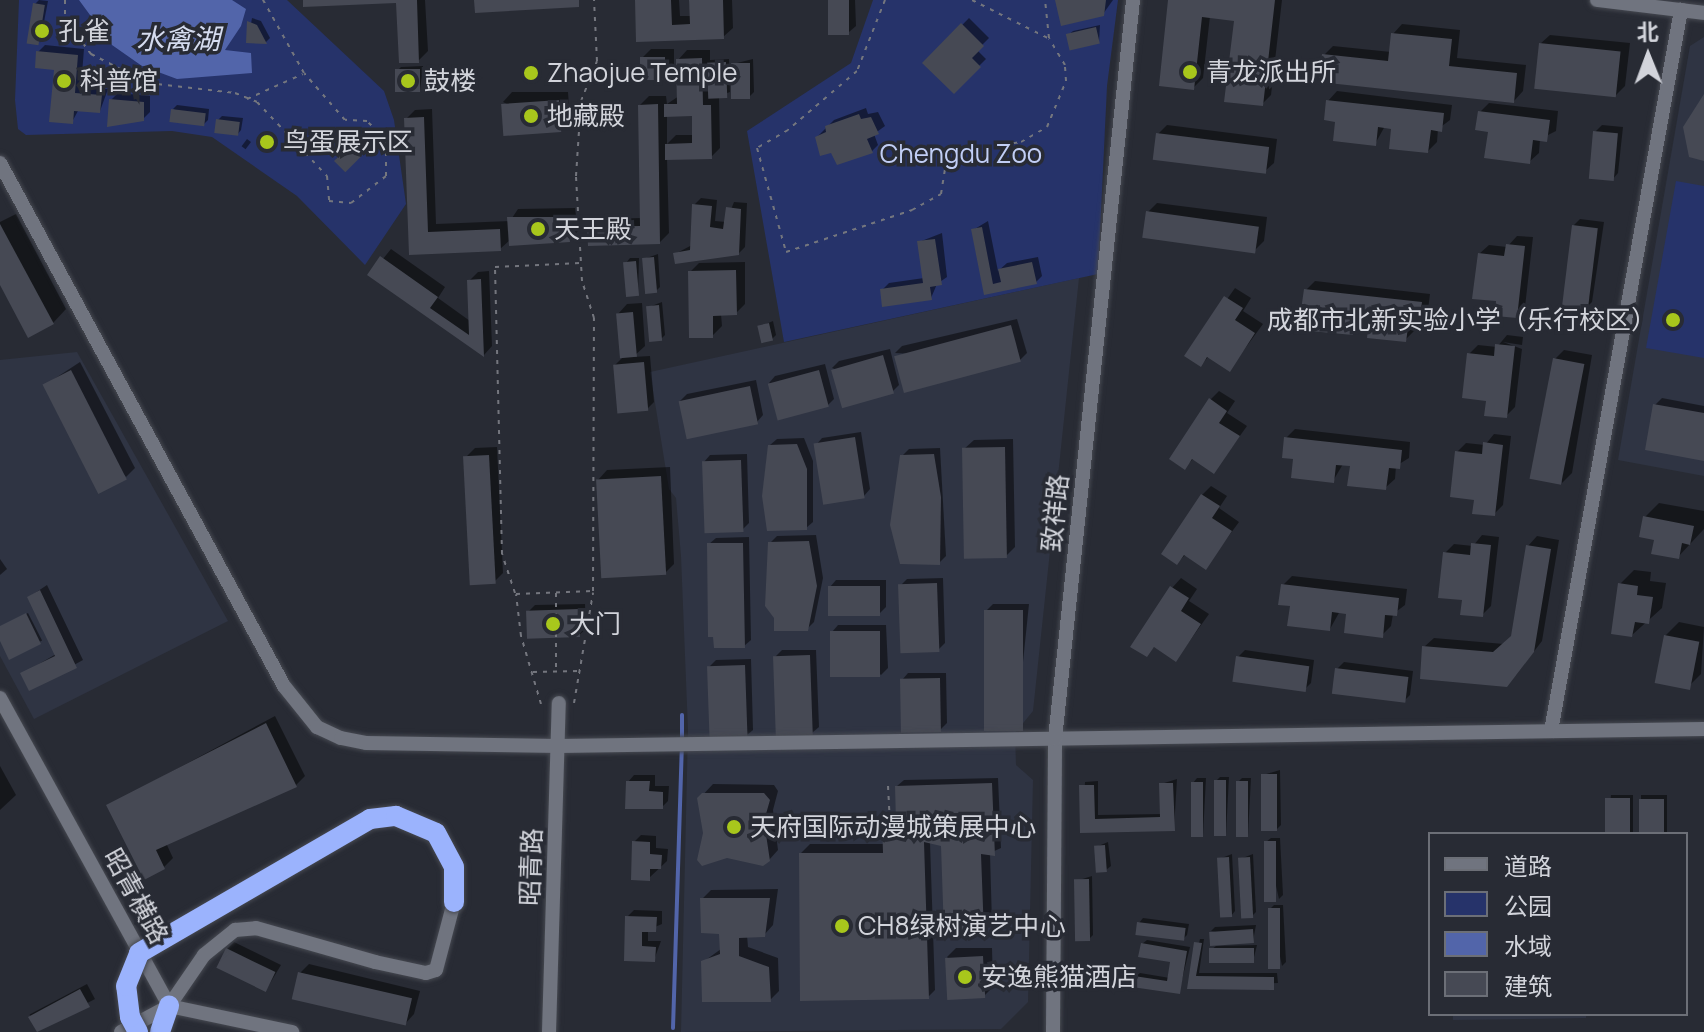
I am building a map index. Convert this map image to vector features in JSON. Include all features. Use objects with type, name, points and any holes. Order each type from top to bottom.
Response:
[{"type":"highway","points":[[138,1032],[130,1017],[126,986],[139,953],[370,819],[396,816],[436,833],[454,867],[454,902]]},
{"type":"highway","points":[[160,1032],[169,1006]]},
{"type":"street","name":"致祥路","points":[[1053,1032],[1055,739],[1133,0]]},
{"type":"street","points":[[1597,0],[1704,13]]},
{"type":"street","points":[[1551,731],[1681,10]]},
{"type":"street","points":[[0,163],[299,709],[317,727],[366,743],[559,746],[1704,729]]},
{"type":"street","name":"昭青横路","points":[[0,698],[169,1006]]},
{"type":"street","name":"昭青路","points":[[549,1032],[559,746],[566,703]]},
{"type":"street","points":[[121,1032],[169,1006],[204,955],[235,930],[256,928],[375,962],[436,970],[454,902]]},
{"type":"street","points":[[169,1006],[292,1032]]},
{"type":"path","points":[[65,0],[65,19],[91,54],[148,83],[257,102],[327,176],[329,201],[351,203],[386,176],[390,160],[386,139],[367,121],[345,120],[304,73],[263,0]]},
{"type":"path","points":[[566,703],[580,671],[593,591],[594,318],[582,263],[576,132],[581,101],[597,61],[594,0]]},
{"type":"path","points":[[885,0],[857,71],[788,130],[757,148],[786,252],[912,210],[941,194],[945,169],[964,150],[1021,142],[1047,127],[1066,81],[1065,65],[1049,38],[1045,0]]},
{"type":"path","points":[[972,0],[1049,38]]},
{"type":"path","points":[[247,99],[304,73]]},
{"type":"path","points":[[541,704],[531,673],[516,594],[502,554],[495,267],[582,263]]},
{"type":"path","points":[[556,591],[556,671]]},
{"type":"path","points":[[516,594],[593,591]]},
{"type":"path","points":[[531,673],[580,671]]},
{"type":"path","points":[[888,786],[890,822]]},
{"type":"shaded area","name":"成都市北新实验小学（乐行校区）","points":[[1704,37],[1704,476],[1618,460],[1690,46]]},
{"type":"shaded area","points":[[1079,278],[1033,711],[1015,733],[1016,765],[1033,780],[1028,1002],[1001,1029],[681,1032],[688,730],[681,556],[676,498],[669,489],[650,372]]},
{"type":"shaded area","points":[[77,352],[228,621],[34,719],[0,656],[0,360]]},
{"type":"shaded area","points":[[1453,1016],[1586,1016],[1586,1018],[1453,1020]]},
{"type":"green space","points":[[19,0],[287,0],[384,91],[394,120],[406,204],[365,265],[297,196],[212,137],[172,131],[26,135],[18,129],[15,100]]},
{"type":"green space","name":"Chengdu Zoo","points":[[873,0],[1118,0],[1107,86],[1098,274],[784,342],[747,131],[851,63]]},
{"type":"green space","points":[[1676,181],[1704,186],[1704,358],[1646,348]]},
{"type":"water","name":"水禽湖","points":[[79,0],[232,0],[246,9],[241,26],[225,50],[251,53],[252,73],[177,79],[142,66],[112,45]]},
{"type":"building","points":[[303,0],[417,0],[419,63],[399,63],[396,3],[303,7]]},
{"type":"building","points":[[474,0],[579,0],[579,7],[475,13]]},
{"type":"building","points":[[635,0],[671,0],[672,25],[690,24],[689,0],[723,0],[724,39],[636,42]]},
{"type":"building","points":[[828,0],[849,0],[849,35],[828,35]]},
{"type":"building","points":[[1055,0],[1106,0],[1104,16],[1061,26]]},
{"type":"building","points":[[1168,0],[1275,0],[1263,106],[1224,102],[1234,21],[1202,17],[1194,90],[1159,86]]},
{"type":"building","points":[[33,3],[45,5],[38,45],[27,43]]},
{"type":"building","points":[[247,21],[257,25],[267,44],[246,43]]},
{"type":"building","points":[[961,23],[984,46],[972,58],[981,67],[954,94],[922,63]]},
{"type":"building","points":[[1096,27],[1100,44],[1070,51],[1066,34]]},
{"type":"building","points":[[1391,33],[1452,39],[1449,66],[1517,73],[1514,103],[1319,82],[1322,54],[1388,61]]},
{"type":"building","points":[[1539,43],[1621,52],[1616,97],[1534,89]]},
{"type":"building","name":"科普馆","points":[[36,51],[78,55],[75,93],[102,95],[100,113],[74,111],[73,124],[49,122],[54,70],[35,68]]},
{"type":"building","points":[[640,57],[665,57],[665,80],[640,80]]},
{"type":"building","points":[[702,58],[703,105],[711,105],[712,159],[665,160],[665,144],[692,143],[692,116],[664,117],[664,104],[677,104],[676,59]]},
{"type":"building","points":[[726,62],[727,98],[708,99],[707,63]]},
{"type":"building","points":[[731,63],[750,63],[750,99],[731,99]]},
{"type":"building","name":"鼓楼","points":[[395,69],[420,69],[420,92],[395,92]]},
{"type":"building","points":[[1704,94],[1704,161],[1689,157],[1683,127]]},
{"type":"building","points":[[109,99],[144,102],[144,121],[107,127]]},
{"type":"building","name":"地藏殿","points":[[559,100],[561,132],[503,136],[501,104]]},
{"type":"building","points":[[1326,100],[1444,113],[1442,132],[1431,130],[1428,153],[1389,149],[1391,129],[1378,127],[1376,146],[1333,141],[1335,122],[1324,120]]},
{"type":"building","points":[[658,104],[660,244],[588,246],[587,227],[640,226],[638,105]]},
{"type":"building","points":[[171,109],[206,113],[204,126],[169,122]]},
{"type":"building","points":[[1478,111],[1550,120],[1547,142],[1533,140],[1530,164],[1484,158],[1488,132],[1475,130]]},
{"type":"building","points":[[859,114],[861,119],[871,117],[879,134],[867,139],[873,153],[837,165],[831,153],[820,156],[815,137],[826,132],[825,126]]},
{"type":"building","points":[[424,117],[428,232],[500,229],[501,251],[409,255],[404,118]]},
{"type":"building","points":[[216,119],[240,122],[238,136],[214,133]]},
{"type":"building","points":[[1593,131],[1618,133],[1614,181],[1589,179]]},
{"type":"building","points":[[1156,133],[1269,147],[1266,174],[1153,160]]},
{"type":"building","points":[[351,144],[362,155],[345,172],[334,161]]},
{"type":"building","points":[[692,204],[712,206],[710,227],[723,229],[726,207],[741,209],[739,255],[675,264],[673,253],[690,250]]},
{"type":"building","points":[[1146,211],[1259,227],[1255,254],[1142,238]]},
{"type":"building","name":"天王殿","points":[[507,217],[567,217],[570,242],[509,246]]},
{"type":"building","points":[[0,224],[54,324],[28,338],[0,285]]},
{"type":"building","points":[[1572,225],[1598,228],[1588,310],[1562,306]]},
{"type":"building","points":[[982,227],[993,284],[1001,282],[998,269],[1032,262],[1037,284],[984,295],[971,229]]},
{"type":"building","points":[[935,239],[942,285],[930,287],[932,300],[882,307],[880,289],[923,283],[917,241]]},
{"type":"building","points":[[1506,244],[1525,246],[1517,318],[1495,316],[1496,301],[1472,299],[1478,253],[1504,256]]},
{"type":"building","points":[[380,256],[438,297],[430,308],[469,335],[467,280],[481,279],[484,357],[367,275]]},
{"type":"building","points":[[654,257],[657,293],[645,294],[642,258]]},
{"type":"building","points":[[636,261],[639,296],[626,297],[623,262]]},
{"type":"building","points":[[736,270],[737,315],[713,316],[713,338],[689,338],[688,271]]},
{"type":"building","points":[[1304,289],[1422,302],[1420,321],[1409,320],[1406,342],[1367,338],[1369,318],[1355,317],[1353,335],[1310,331],[1313,311],[1301,310]]},
{"type":"building","points":[[1224,296],[1243,308],[1235,320],[1255,333],[1230,372],[1207,357],[1201,367],[1184,356]]},
{"type":"building","points":[[659,305],[662,341],[649,342],[646,306]]},
{"type":"building","points":[[633,312],[637,357],[620,358],[616,313]]},
{"type":"building","points":[[769,323],[773,341],[761,343],[757,326]]},
{"type":"building","points":[[1011,325],[1021,362],[904,393],[894,356]]},
{"type":"building","points":[[1495,344],[1515,346],[1507,418],[1484,416],[1486,401],[1462,398],[1467,353],[1494,356]]},
{"type":"building","points":[[883,355],[894,393],[842,408],[831,370]]},
{"type":"building","points":[[1553,358],[1584,364],[1561,485],[1530,479]]},
{"type":"building","points":[[644,362],[648,411],[617,414],[613,365]]},
{"type":"building","points":[[71,370],[127,480],[98,494],[42,385]]},
{"type":"building","points":[[819,370],[829,407],[778,420],[768,384]]},
{"type":"building","points":[[750,386],[758,424],[687,439],[679,401]]},
{"type":"building","points":[[1209,398],[1227,411],[1219,423],[1240,436],[1214,474],[1192,459],[1185,470],[1169,459]]},
{"type":"building","points":[[1653,404],[1704,413],[1704,461],[1645,450]]},
{"type":"building","points":[[855,437],[865,498],[823,505],[814,444]]},
{"type":"building","points":[[1284,437],[1402,450],[1400,469],[1389,468],[1386,490],[1347,486],[1350,466],[1336,465],[1334,483],[1291,478],[1293,459],[1282,458]]},
{"type":"building","points":[[1483,442],[1503,445],[1495,516],[1472,514],[1474,500],[1450,497],[1455,451],[1482,454]]},
{"type":"building","points":[[797,444],[807,469],[807,530],[767,531],[762,496],[768,445]]},
{"type":"building","points":[[1005,447],[1007,558],[964,559],[962,448]]},
{"type":"building","points":[[934,454],[941,497],[940,565],[900,564],[890,525],[900,455]]},
{"type":"building","points":[[489,455],[496,584],[470,585],[463,456]]},
{"type":"building","points":[[741,460],[744,532],[705,533],[702,461]]},
{"type":"building","points":[[661,476],[666,575],[601,578],[596,479]]},
{"type":"building","points":[[1201,494],[1220,506],[1212,518],[1232,531],[1206,570],[1184,555],[1177,565],[1161,554]]},
{"type":"building","points":[[1643,516],[1694,526],[1690,545],[1682,543],[1679,559],[1651,554],[1654,540],[1639,537]]},
{"type":"building","points":[[809,541],[817,586],[808,631],[774,631],[774,618],[765,606],[768,542]]},
{"type":"building","points":[[707,543],[743,543],[745,648],[714,648],[713,637],[708,637]]},
{"type":"building","points":[[1471,543],[1491,545],[1483,617],[1460,615],[1462,600],[1438,598],[1443,552],[1470,555]]},
{"type":"building","points":[[1526,545],[1551,549],[1534,652],[1507,687],[1420,679],[1422,646],[1493,652],[1511,636]]},
{"type":"building","points":[[937,583],[939,652],[900,653],[898,584]]},
{"type":"building","points":[[1618,583],[1638,586],[1637,595],[1653,597],[1649,624],[1635,622],[1632,637],[1611,634]]},
{"type":"building","points":[[1281,584],[1399,598],[1397,616],[1385,615],[1383,638],[1344,633],[1346,614],[1332,612],[1330,631],[1287,626],[1290,606],[1278,605]]},
{"type":"building","points":[[828,586],[880,586],[880,616],[828,616]]},
{"type":"building","points":[[1170,586],[1189,598],[1181,611],[1201,624],[1176,662],[1154,647],[1147,657],[1130,647]]},
{"type":"building","points":[[40,590],[77,668],[29,691],[20,673],[55,656],[27,597]]},
{"type":"building","name":"大门","points":[[579,609],[580,637],[527,639],[526,611]]},
{"type":"building","points":[[984,610],[1023,610],[1023,731],[984,731]]},
{"type":"building","points":[[26,613],[41,644],[9,660],[0,641],[0,626]]},
{"type":"building","points":[[830,631],[880,631],[880,677],[830,677]]},
{"type":"building","points":[[1664,635],[1699,642],[1690,690],[1655,683]]},
{"type":"building","points":[[810,655],[813,735],[776,736],[773,656]]},
{"type":"building","points":[[1236,656],[1309,666],[1306,692],[1232,682]]},
{"type":"building","points":[[745,665],[748,738],[710,739],[707,666]]},
{"type":"building","points":[[1335,668],[1408,677],[1405,703],[1332,694]]},
{"type":"building","points":[[940,678],[941,732],[901,733],[900,679]]},
{"type":"building","points":[[266,723],[297,787],[156,850],[165,869],[144,880],[106,805]]},
{"type":"building","points":[[1261,774],[1277,774],[1277,831],[1261,831]]},
{"type":"building","points":[[1214,780],[1226,780],[1226,836],[1214,836]]},
{"type":"building","points":[[626,781],[650,781],[649,791],[663,792],[663,809],[625,809]]},
{"type":"building","points":[[1236,781],[1248,781],[1248,837],[1236,837]]},
{"type":"building","points":[[1191,782],[1203,782],[1203,837],[1191,837]]},
{"type":"building","points":[[992,783],[995,856],[981,854],[984,934],[944,934],[941,846],[924,842],[929,999],[800,1001],[799,853],[883,853],[882,822],[896,822],[895,786]]},
{"type":"building","points":[[1159,783],[1173,783],[1175,831],[1080,833],[1079,785],[1094,785],[1095,819],[1160,817]]},
{"type":"building","name":"天府国际动漫城策展中心","points":[[702,793],[764,793],[770,800],[764,821],[770,861],[763,866],[727,858],[702,866],[697,860],[703,833],[697,798]]},
{"type":"building","points":[[1605,798],[1630,798],[1630,832],[1605,832]]},
{"type":"building","points":[[1639,799],[1664,799],[1664,832],[1639,832]]},
{"type":"building","points":[[632,841],[650,842],[650,854],[662,855],[661,869],[650,869],[650,881],[631,880]]},
{"type":"building","points":[[1264,841],[1276,841],[1276,902],[1264,902]]},
{"type":"building","points":[[1105,845],[1107,872],[1096,873],[1094,846]]},
{"type":"building","points":[[1229,857],[1232,917],[1220,918],[1217,858]]},
{"type":"building","points":[[1250,857],[1253,918],[1241,919],[1238,858]]},
{"type":"building","points":[[1074,879],[1089,879],[1090,941],[1075,941]]},
{"type":"building","points":[[700,898],[770,898],[765,937],[739,938],[739,956],[769,967],[771,1002],[702,1002],[701,961],[720,954],[719,934],[701,933]]},
{"type":"building","points":[[1268,908],[1280,908],[1280,969],[1268,969]]},
{"type":"building","points":[[625,916],[657,917],[656,932],[642,932],[642,946],[656,947],[655,962],[624,961]]},
{"type":"building","points":[[1137,922],[1186,928],[1184,941],[1135,935]]},
{"type":"building","points":[[1253,929],[1254,943],[1210,946],[1209,932]]},
{"type":"building","points":[[1194,942],[1202,943],[1196,976],[1274,977],[1274,990],[1187,989]]},
{"type":"building","points":[[1141,943],[1187,951],[1180,994],[1132,987],[1134,976],[1167,981],[1170,962],[1138,957]]},
{"type":"building","points":[[226,948],[275,972],[266,992],[216,968]]},
{"type":"building","points":[[1209,948],[1254,948],[1254,963],[1209,963]]},
{"type":"building","name":"安逸熊猫酒店","points":[[983,956],[985,998],[947,1000],[945,958]]},
{"type":"building","points":[[298,972],[412,998],[406,1026],[292,999]]},
{"type":"building","points":[[80,989],[90,1007],[37,1032],[28,1017]]},
{"type":"waterway","points":[[682,715],[682,740]]},
{"type":"waterway","points":[[673,1028],[682,749]]},
{"type":"place","name":"孔雀","points":[[42,31]]},
{"type":"place","name":"青龙派出所","points":[[1190,72]]},
{"type":"place","name":"Zhaojue Temple","points":[[531,73]]},
{"type":"place","name":"科普馆","points":[[64,81]]},
{"type":"place","name":"鼓楼","points":[[408,81]]},
{"type":"place","name":"地藏殿","points":[[531,116]]},
{"type":"place","name":"鸟蛋展示区","points":[[267,142]]},
{"type":"place","name":"天王殿","points":[[538,229]]},
{"type":"place","name":"成都市北新实验小学（乐行校区）","points":[[1673,320]]},
{"type":"place","name":"大门","points":[[553,624]]},
{"type":"place","name":"天府国际动漫城策展中心","points":[[734,827]]},
{"type":"place","name":"CH8绿树演艺中心","points":[[842,926]]},
{"type":"place","name":"安逸熊猫酒店","points":[[965,977]]}]
